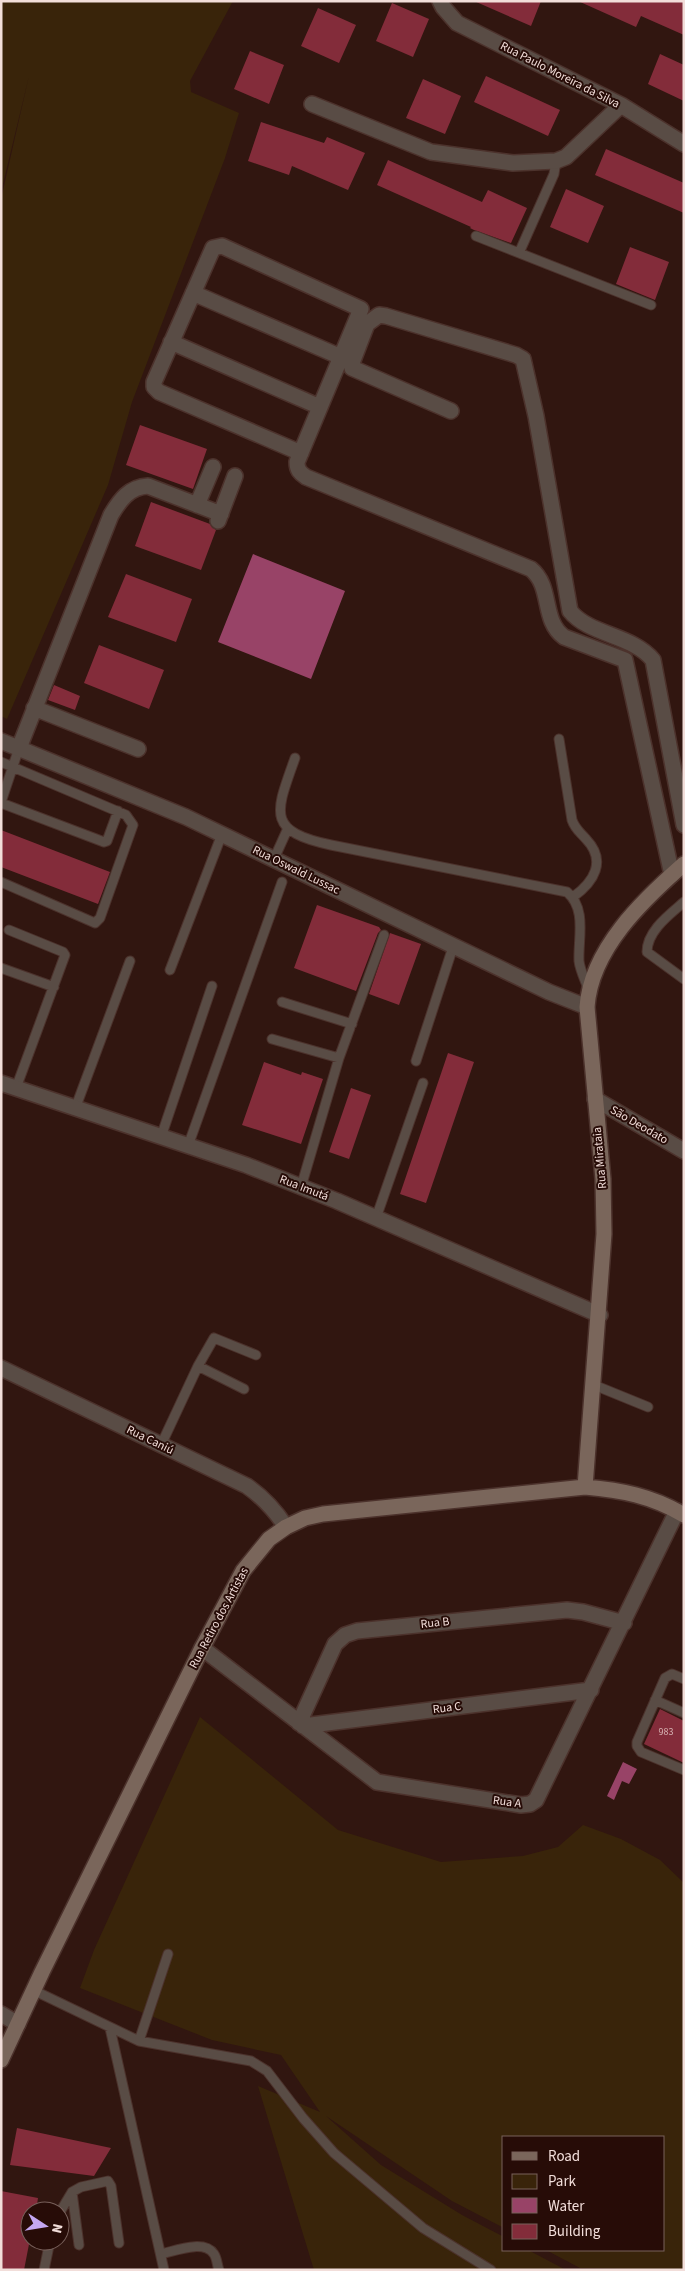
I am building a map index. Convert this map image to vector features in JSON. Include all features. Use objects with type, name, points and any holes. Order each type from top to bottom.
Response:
[{"type":"street","name":"Rua Paulo Moreira da Silva","points":[[440,1],[457,23],[621,105],[684,144]]},
{"type":"street","points":[[312,104],[431,152],[513,163],[556,161],[566,157],[621,105]]},
{"type":"street","points":[[301,453],[156,390],[154,382],[213,248],[222,246],[360,307],[301,453],[297,468],[306,477],[531,569],[541,581],[550,621],[556,631],[564,637],[625,660],[672,874]]},
{"type":"street","points":[[193,293],[341,357]]},
{"type":"street","points":[[451,411],[352,368],[352,363],[367,324],[379,315],[386,316],[516,356],[523,360],[536,416],[570,611],[579,620],[643,650],[653,660],[684,825]]},
{"type":"street","points":[[171,342],[320,407]]},
{"type":"street","points":[[197,505],[213,467]]},
{"type":"street","points":[[19,748],[110,516],[121,499],[138,486],[148,486],[197,505],[219,518],[235,476]]},
{"type":"street","points":[[34,708],[138,749]]},
{"type":"street","name":"Rua Oswald Lussac","points":[[1,741],[222,834],[549,992],[587,1006]]},
{"type":"street","name":"Rua Mirataia","points":[[585,1487],[600,1315],[604,1234],[603,1179],[587,1006],[588,988],[600,962],[619,932],[672,874],[684,864]]},
{"type":"street","name":"Rua Imutá","points":[[1,1083],[246,1165],[376,1218],[600,1315]]},
{"type":"street","name":"São Deodato","points":[[595,1099],[684,1151]]},
{"type":"street","name":"Rua Caniú","points":[[1,1368],[247,1486],[263,1497],[286,1527]]},
{"type":"street","name":"Rua Retiro dos Artistas","points":[[1,2060],[202,1648],[243,1571],[269,1539],[286,1527],[305,1518],[323,1514],[585,1487],[616,1489],[639,1495],[681,1513]]},
{"type":"street","name":"Rua A","points":[[202,1648],[377,1782],[521,1805],[530,1804],[536,1800],[624,1622],[681,1513]]},
{"type":"street","name":"Rua B","points":[[301,1725],[335,1644],[345,1635],[357,1630],[567,1610],[624,1622]]},
{"type":"street","name":"Rua C","points":[[301,1725],[591,1690]]},
{"type":"street","points":[[1,2014],[18,2024]]},
{"type":"lane","points":[[519,253],[554,174],[556,161]]},
{"type":"lane","points":[[476,236],[651,305]]},
{"type":"lane","points":[[559,739],[572,820],[575,827],[596,852],[597,865],[594,875],[585,888],[573,898]]},
{"type":"lane","points":[[19,748],[1,802],[104,842],[106,842],[118,811]]},
{"type":"lane","points":[[295,758],[280,801],[279,815],[288,828],[299,836],[312,841],[561,890],[573,898],[581,925],[579,962],[588,988]]},
{"type":"lane","points":[[39,778],[48,760]]},
{"type":"lane","points":[[1,762],[118,811],[131,819],[133,825],[98,922],[92,923],[1,882]]},
{"type":"lane","points":[[274,859],[288,828]]},
{"type":"lane","points":[[170,970],[222,834]]},
{"type":"lane","points":[[188,1146],[282,882]]},
{"type":"lane","points":[[684,902],[659,925],[647,945],[647,952],[684,979]]},
{"type":"lane","points":[[9,930],[63,952],[65,955],[16,1088]]},
{"type":"lane","points":[[301,1187],[339,1058],[384,936]]},
{"type":"lane","points":[[416,1061],[454,947]]},
{"type":"lane","points":[[75,1109],[130,961]]},
{"type":"lane","points":[[1,968],[54,987]]},
{"type":"lane","points":[[160,1137],[212,986]]},
{"type":"lane","points":[[282,1002],[352,1024]]},
{"type":"lane","points":[[272,1039],[339,1058]]},
{"type":"lane","points":[[376,1218],[423,1083]]},
{"type":"lane","points":[[161,1445],[198,1366],[214,1338],[256,1355]]},
{"type":"lane","points":[[198,1366],[244,1389]]},
{"type":"lane","points":[[594,1385],[648,1407]]},
{"type":"lane","points":[[684,1679],[672,1674],[665,1678],[637,1742],[641,1752],[684,1770]]},
{"type":"lane","points":[[656,1700],[684,1713]]},
{"type":"lane","points":[[139,2041],[168,1954]]},
{"type":"lane","points":[[34,1990],[139,2041],[251,2061],[267,2071],[303,2118],[334,2153],[423,2228],[492,2270]]},
{"type":"lane","points":[[110,2028],[164,2270]]},
{"type":"lane","points":[[67,2201],[72,2192],[81,2187],[108,2181],[111,2186],[119,2244]]},
{"type":"lane","points":[[72,2192],[79,2246]]},
{"type":"lane","points":[[161,2254],[196,2247],[207,2248],[215,2254],[219,2270]]},
{"type":"lane","points":[[44,2270],[48,2251]]},
{"type":"green space","points":[[1,1],[233,1],[190,81],[191,92],[239,113],[225,158],[132,402],[108,485],[7,719],[1,716],[1,199],[29,76],[1,192]]},
{"type":"green space","points":[[200,1717],[338,1830],[441,1862],[523,1856],[558,1847],[583,1825],[621,1839],[660,1860],[684,1883],[684,2270],[580,2268],[548,2251],[665,2251],[665,2136],[502,2136],[502,2227],[452,2201],[326,2116],[381,2165],[462,2215],[502,2236],[502,2251],[530,2251],[566,2270],[314,2270],[258,2086],[320,2112],[281,2055],[212,2040],[80,1988],[94,1950]]},
{"type":"water","points":[[253,554],[345,591],[311,679],[218,642]]},
{"type":"water","points":[[623,1762],[637,1769],[629,1784],[622,1781],[614,1800],[607,1796]]},
{"type":"building","points":[[474,1],[541,1],[531,26]]},
{"type":"building","points":[[578,1],[684,1],[684,35],[641,16],[636,27]]},
{"type":"building","points":[[392,3],[429,19],[413,57],[376,41]]},
{"type":"building","points":[[318,8],[356,25],[339,63],[301,46]]},
{"type":"building","points":[[250,51],[284,65],[269,104],[234,89]]},
{"type":"building","points":[[660,54],[684,65],[684,101],[648,84]]},
{"type":"building","points":[[486,76],[560,110],[548,136],[474,102]]},
{"type":"building","points":[[423,79],[461,96],[445,134],[406,118]]},
{"type":"building","points":[[261,122],[324,143],[327,137],[365,153],[348,190],[292,166],[289,175],[248,161]]},
{"type":"building","points":[[606,149],[684,183],[684,213],[595,175]]},
{"type":"building","points":[[388,160],[482,202],[488,190],[527,208],[511,243],[474,230],[377,185]]},
{"type":"building","points":[[566,189],[604,206],[588,243],[550,227]]},
{"type":"building","points":[[630,247],[669,262],[655,300],[616,284]]},
{"type":"building","points":[[140,425],[207,449],[193,489],[126,465]]},
{"type":"building","points":[[151,502],[210,524],[216,530],[201,570],[135,546]]},
{"type":"building","points":[[126,574],[192,599],[176,642],[108,617]]},
{"type":"building","points":[[99,645],[164,670],[149,709],[84,683]]},
{"type":"building","points":[[54,685],[80,696],[75,710],[48,700]]},
{"type":"building","points":[[1,830],[110,872],[98,904],[1,867]]},
{"type":"building","points":[[317,905],[379,927],[381,930],[378,933],[356,991],[294,968]]},
{"type":"building","points":[[390,933],[421,944],[399,1005],[369,994]]},
{"type":"building","points":[[448,1053],[474,1062],[426,1203],[400,1194]]},
{"type":"building","points":[[264,1062],[301,1075],[302,1072],[323,1079],[301,1144],[242,1125]]},
{"type":"building","points":[[351,1088],[371,1095],[349,1159],[329,1152]]},
{"type":"building","points":[[660,1709],[684,1721],[684,1763],[644,1744]]},
{"type":"building","points":[[17,2128],[111,2148],[94,2176],[10,2165]]},
{"type":"building","points":[[1,2191],[38,2198],[38,2201],[20,2201],[20,2251],[28,2251],[24,2270],[1,2270]]}]
